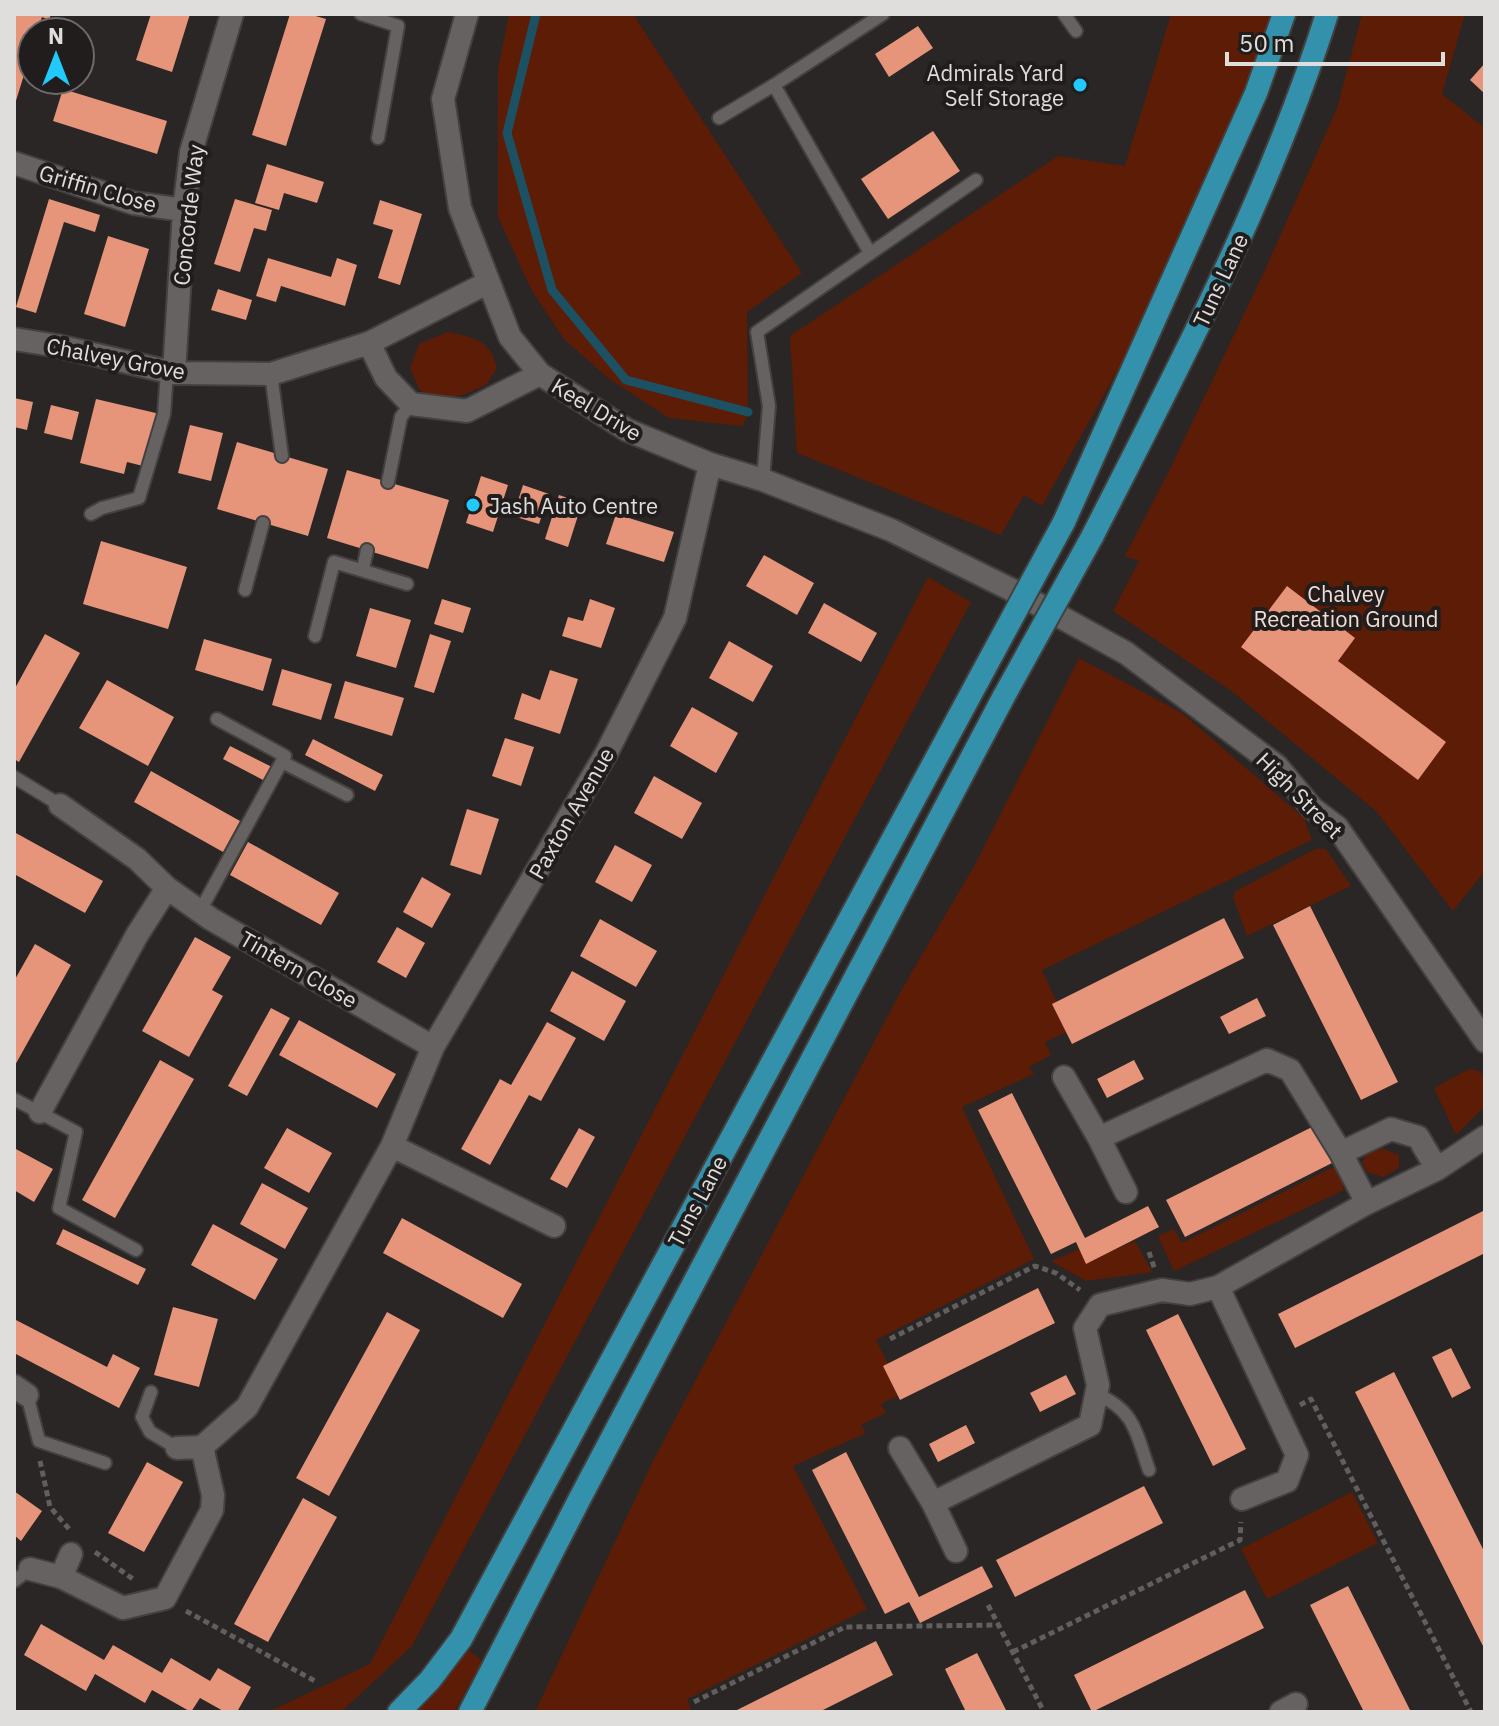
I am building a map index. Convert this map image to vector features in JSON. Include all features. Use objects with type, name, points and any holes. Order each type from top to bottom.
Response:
[{"type":"main road","name":"Tuns Lane","points":[[399,1712],[430,1680],[461,1639],[1064,522],[1256,93],[1284,14]]},
{"type":"main road","name":"Tuns Lane","points":[[470,1712],[1004,696],[1092,537],[1224,278],[1310,70],[1327,14]]},
{"type":"street","name":"Concorde Way","points":[[171,373],[191,152],[232,14]]},
{"type":"street","name":"Keel Drive","points":[[467,14],[443,99],[460,208],[510,337],[540,374],[627,430],[891,530],[1010,589]]},
{"type":"street","name":"Griffin Close","points":[[14,163],[133,203],[184,210]]},
{"type":"street","name":"Chalvey Grove","points":[[14,339],[58,346],[171,373],[271,374],[369,343],[487,283]]},
{"type":"street","points":[[369,343],[386,378],[411,404],[467,411],[540,374]]},
{"type":"street","name":"Paxton Avenue","points":[[202,1447],[247,1407],[392,1146],[433,1047],[607,752],[675,618],[710,464]]},
{"type":"street","name":"High Street","points":[[1010,589],[1126,653],[1277,766],[1312,808],[1337,827],[1485,1041]]},
{"type":"street","name":"Tintern Close","points":[[60,805],[137,859],[167,888],[200,911],[433,1047]]},
{"type":"street","points":[[40,1112],[137,935],[167,888]]},
{"type":"street","points":[[1099,1138],[1267,1060],[1290,1070],[1341,1153],[1367,1203]]},
{"type":"street","points":[[1064,1077],[1126,1192]]},
{"type":"street","points":[[1341,1153],[1391,1129],[1418,1137],[1437,1169]]},
{"type":"street","points":[[933,1503],[1090,1425],[1098,1385],[1085,1328],[1100,1305],[1162,1290],[1190,1294],[1218,1287],[1367,1203],[1437,1169],[1485,1137]]},
{"type":"street","points":[[392,1146],[554,1226]]},
{"type":"street","points":[[1218,1287],[1297,1455],[1287,1481],[1242,1499]]},
{"type":"street","points":[[22,1575],[61,1577],[123,1608],[165,1598],[212,1510],[213,1495],[202,1447],[177,1448]]},
{"type":"street","points":[[900,1448],[933,1503],[956,1551]]},
{"type":"street","points":[[61,1577],[71,1554]]},
{"type":"lane","points":[[361,14],[398,26],[378,138]]},
{"type":"lane","points":[[719,118],[883,14]]},
{"type":"lane","points":[[1064,14],[1076,31]]},
{"type":"lane","points":[[774,85],[870,253]]},
{"type":"lane","points":[[763,480],[769,406],[757,332],[976,180]]},
{"type":"lane","points":[[91,514],[139,498],[164,414],[171,373]]},
{"type":"lane","points":[[271,374],[282,456]]},
{"type":"lane","points":[[388,482],[401,417],[411,404]]},
{"type":"lane","points":[[245,590],[263,523]]},
{"type":"lane","points":[[363,569],[367,550]]},
{"type":"lane","points":[[315,636],[334,562],[407,584]]},
{"type":"lane","points":[[200,911],[285,756],[217,719]]},
{"type":"lane","points":[[282,762],[347,795]]},
{"type":"lane","points":[[14,777],[60,805]]},
{"type":"lane","points":[[14,1099],[76,1132],[59,1208],[136,1250]]},
{"type":"lane","points":[[21,1391],[39,1441],[105,1463]]},
{"type":"lane","points":[[151,1392],[142,1417],[150,1432],[177,1448]]},
{"type":"lane","points":[[1096,1394],[1116,1402],[1127,1414],[1149,1470]]},
{"type":"path","points":[[890,1339],[1035,1266],[1056,1273],[1100,1305]]},
{"type":"path","points":[[1279,1415],[1311,1399],[1471,1712]]},
{"type":"path","points":[[1013,1652],[1240,1540],[1242,1499]]},
{"type":"path","points":[[988,1605],[1044,1712]]},
{"type":"path","points":[[694,1702],[845,1627],[999,1625]]},
{"type":"green space","points":[[509,14],[633,14],[802,273],[747,312],[748,415],[742,426],[669,418],[608,378],[564,339],[532,291],[498,217],[498,70]]},
{"type":"green space","points":[[1171,14],[1275,14],[1250,87],[1134,341],[1042,506],[1024,495],[1001,535],[797,453],[790,336],[1058,156],[1125,166]]},
{"type":"green space","name":"Chalvey Recreation Ground","points":[[1362,14],[1465,14],[1442,94],[1485,128],[1485,871],[1453,911],[1376,811],[1230,690],[1113,611],[1139,561],[1125,556],[1264,272],[1337,108]]},
{"type":"green space","points":[[448,332],[480,341],[490,351],[497,368],[486,385],[446,399],[420,391],[410,368],[419,344]]},
{"type":"green space","points":[[928,577],[971,602],[412,1646],[341,1712],[268,1712],[370,1664]]},
{"type":"green space","points":[[1079,658],[1182,713],[1304,818],[1312,840],[1042,970],[1070,1031],[1045,1042],[1051,1055],[1029,1067],[1034,1074],[962,1107],[1034,1259],[876,1340],[903,1393],[881,1404],[886,1413],[861,1425],[866,1433],[793,1466],[867,1609],[687,1699],[692,1712],[535,1712],[653,1461],[903,987],[976,863]]},
{"type":"green space","points":[[1315,849],[1326,849],[1351,886],[1247,936],[1233,897],[1236,891]]},
{"type":"green space","points":[[1469,1069],[1480,1071],[1485,1082],[1485,1106],[1456,1135],[1434,1088]]},
{"type":"green space","points":[[1384,1149],[1399,1155],[1399,1168],[1383,1177],[1367,1172],[1362,1163],[1368,1152]]},
{"type":"green space","points":[[1331,1168],[1338,1169],[1344,1190],[1174,1271],[1158,1236],[1174,1229],[1182,1243]]},
{"type":"green space","points":[[1135,1241],[1152,1272],[1086,1281],[1051,1261],[1080,1249],[1088,1261]]},
{"type":"green space","points":[[1352,1492],[1378,1543],[1267,1599],[1241,1549]]},
{"type":"green space","points":[[466,1648],[482,1661],[454,1712],[416,1712],[431,1698]]},
{"type":"building","points":[[14,14],[51,14],[16,16],[15,104]]},
{"type":"building","points":[[151,14],[190,14],[172,72],[136,60]]},
{"type":"building","points":[[290,14],[309,14],[326,19],[286,146],[252,135]]},
{"type":"building","points":[[918,26],[933,48],[889,77],[875,54]]},
{"type":"building","points":[[1485,63],[1485,94],[1470,80]]},
{"type":"building","points":[[61,96],[86,96],[167,121],[157,154],[53,121]]},
{"type":"building","points":[[933,131],[960,171],[888,219],[861,179]]},
{"type":"building","points":[[267,164],[324,182],[317,203],[284,193],[279,210],[255,203]]},
{"type":"building","points":[[49,199],[100,215],[95,232],[64,222],[36,313],[16,307]]},
{"type":"building","points":[[235,199],[272,210],[266,231],[254,228],[240,272],[214,264]]},
{"type":"building","points":[[380,200],[422,214],[400,285],[378,278],[393,230],[373,224]]},
{"type":"building","points":[[108,236],[149,249],[125,327],[84,314]]},
{"type":"building","points":[[268,258],[331,277],[337,258],[357,265],[345,306],[281,286],[276,302],[256,296]]},
{"type":"building","points":[[218,289],[252,300],[246,320],[211,310]]},
{"type":"building","points":[[14,398],[33,402],[27,430],[14,427]]},
{"type":"building","points":[[96,399],[160,414],[147,467],[127,462],[124,474],[80,463]]},
{"type":"building","points":[[51,405],[79,412],[72,440],[44,433]]},
{"type":"building","points":[[190,425],[223,433],[211,481],[178,473]]},
{"type":"building","points":[[237,442],[328,469],[308,536],[217,509]]},
{"type":"building","points":[[347,470],[449,500],[428,569],[327,538]]},
{"type":"building","points":[[481,476],[508,485],[493,532],[466,523]]},
{"type":"building","points":[[523,485],[549,494],[539,524],[513,516]]},
{"type":"building","points":[[559,495],[582,503],[568,547],[545,539]]},
{"type":"building","points":[[616,514],[674,532],[664,562],[606,544]]},
{"type":"building","points":[[101,541],[187,567],[168,629],[83,604]]},
{"type":"building","points":[[764,555],[814,583],[797,615],[746,586]]},
{"type":"building","points":[[1287,586],[1355,638],[1338,661],[1446,742],[1418,780],[1241,647]]},
{"type":"building","points":[[442,599],[471,608],[463,633],[434,624]]},
{"type":"building","points":[[590,599],[615,608],[601,648],[562,636],[568,617],[583,621]]},
{"type":"building","points":[[824,603],[877,633],[861,662],[808,633]]},
{"type":"building","points":[[370,608],[411,620],[396,668],[356,656]]},
{"type":"building","points":[[45,634],[80,653],[19,762],[14,759],[14,690]]},
{"type":"building","points":[[430,634],[451,641],[434,693],[414,687]]},
{"type":"building","points":[[204,639],[272,659],[263,691],[195,670]]},
{"type":"building","points":[[729,641],[773,666],[753,702],[709,678]]},
{"type":"building","points":[[282,669],[332,684],[321,720],[272,705]]},
{"type":"building","points":[[550,670],[578,679],[560,734],[514,719],[522,693],[540,700]]},
{"type":"building","points":[[107,680],[174,717],[148,766],[79,728]]},
{"type":"building","points":[[345,681],[404,698],[392,736],[334,718]]},
{"type":"building","points":[[692,707],[738,733],[716,773],[670,746]]},
{"type":"building","points":[[505,738],[534,747],[521,786],[492,776]]},
{"type":"building","points":[[313,739],[383,775],[375,791],[305,755]]},
{"type":"building","points":[[230,746],[272,767],[265,781],[223,759]]},
{"type":"building","points":[[151,771],[240,821],[223,852],[134,802]]},
{"type":"building","points":[[654,776],[702,803],[682,839],[634,813]]},
{"type":"building","points":[[467,809],[499,819],[481,875],[450,865]]},
{"type":"building","points":[[14,832],[103,881],[85,913],[14,874]]},
{"type":"building","points":[[248,842],[339,893],[321,925],[230,875]]},
{"type":"building","points":[[615,845],[652,865],[632,902],[595,882]]},
{"type":"building","points":[[422,877],[451,894],[432,928],[403,912]]},
{"type":"building","points":[[1310,906],[1398,1082],[1361,1100],[1273,925]]},
{"type":"building","points":[[1224,918],[1244,958],[1072,1044],[1052,1004]]},
{"type":"building","points":[[600,919],[657,951],[636,987],[580,956]]},
{"type":"building","points":[[397,927],[425,943],[406,978],[377,962]]},
{"type":"building","points":[[195,937],[231,957],[212,990],[223,996],[189,1057],[142,1031]]},
{"type":"building","points":[[35,944],[71,965],[14,1067],[14,981]]},
{"type":"building","points":[[572,971],[626,1001],[604,1041],[550,1011]]},
{"type":"building","points":[[1257,998],[1266,1016],[1229,1034],[1220,1017]]},
{"type":"building","points":[[271,1008],[290,1018],[247,1096],[228,1086]]},
{"type":"building","points":[[299,1020],[396,1074],[377,1108],[279,1055]]},
{"type":"building","points":[[547,1022],[576,1038],[541,1101],[529,1095],[490,1165],[461,1149],[500,1079],[511,1085]]},
{"type":"building","points":[[160,1060],[194,1079],[115,1218],[82,1200]]},
{"type":"building","points":[[1134,1060],[1144,1079],[1107,1098],[1097,1079]]},
{"type":"building","points":[[1012,1093],[1085,1238],[1148,1206],[1159,1227],[1086,1264],[1076,1242],[1051,1254],[978,1110]]},
{"type":"building","points":[[1314,1126],[1332,1163],[1185,1237],[1166,1200]]},
{"type":"building","points":[[287,1128],[332,1153],[309,1193],[264,1168]]},
{"type":"building","points":[[579,1128],[595,1137],[567,1188],[550,1179]]},
{"type":"building","points":[[14,1148],[53,1169],[34,1202],[14,1190]]},
{"type":"building","points":[[262,1183],[308,1208],[285,1249],[240,1224]]},
{"type":"building","points":[[1485,1210],[1485,1253],[1295,1348],[1278,1314]]},
{"type":"building","points":[[402,1218],[522,1284],[503,1318],[383,1253]]},
{"type":"building","points":[[213,1224],[278,1259],[255,1300],[191,1265]]},
{"type":"building","points":[[63,1229],[146,1269],[138,1285],[56,1244]]},
{"type":"building","points":[[1038,1288],[1055,1323],[900,1400],[883,1366]]},
{"type":"building","points":[[173,1307],[218,1319],[199,1387],[154,1375]]},
{"type":"building","points":[[387,1312],[420,1330],[329,1496],[296,1478]]},
{"type":"building","points":[[1178,1314],[1246,1449],[1213,1466],[1146,1330]]},
{"type":"building","points":[[14,1319],[107,1367],[113,1354],[140,1368],[119,1408],[14,1353]]},
{"type":"building","points":[[1451,1348],[1471,1388],[1452,1398],[1432,1357]]},
{"type":"building","points":[[1394,1372],[1485,1553],[1485,1650],[1355,1392]]},
{"type":"building","points":[[1066,1375],[1076,1394],[1040,1412],[1030,1393]]},
{"type":"building","points":[[966,1425],[975,1443],[938,1462],[929,1444]]},
{"type":"building","points":[[846,1452],[919,1597],[982,1566],[993,1587],[920,1623],[909,1602],[885,1614],[812,1470]]},
{"type":"building","points":[[147,1462],[183,1482],[144,1552],[108,1533]]},
{"type":"building","points":[[1144,1486],[1163,1523],[1015,1597],[996,1560]]},
{"type":"building","points":[[14,1491],[42,1511],[21,1541],[14,1535]]},
{"type":"building","points":[[303,1498],[337,1517],[268,1642],[234,1624]]},
{"type":"building","points":[[1348,1586],[1411,1712],[1364,1712],[1310,1605]]},
{"type":"building","points":[[1245,1590],[1264,1628],[1092,1712],[1074,1675]]},
{"type":"building","points":[[41,1624],[104,1660],[113,1645],[162,1673],[171,1658],[210,1681],[218,1668],[251,1687],[237,1712],[225,1712],[200,1698],[191,1712],[152,1690],[145,1703],[95,1674],[86,1691],[24,1655]]},
{"type":"building","points":[[876,1641],[893,1675],[819,1712],[733,1712]]},
{"type":"building","points":[[977,1653],[1007,1712],[966,1712],[945,1669]]},
{"type":"waterway","points":[[536,14],[507,133],[552,290],[626,380],[748,412]]},
{"type":"place","name":"Admirals Yard Self Storage","points":[[1080,85]]},
{"type":"place","name":"Jash Auto Centre","points":[[473,505]]}]
